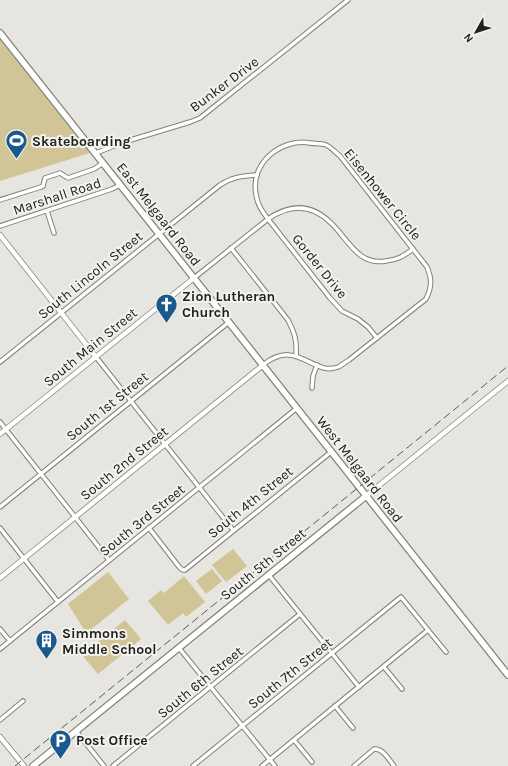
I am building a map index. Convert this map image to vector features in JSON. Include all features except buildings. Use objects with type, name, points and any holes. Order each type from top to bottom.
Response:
[{"type":"main road","name":"East Melgaard Road","points":[[0,33],[194,278]]},
{"type":"main road","name":"West Melgaard Road","points":[[194,278],[508,675]]},
{"type":"main road","name":"South 5th Street","points":[[33,766],[366,496]]},
{"type":"street","name":"Bunker Drive","points":[[96,153],[124,142],[200,118],[348,0]]},
{"type":"street","name":"Eisenhower Circle","points":[[263,365],[274,357],[288,355],[296,356],[327,368],[338,367],[423,302],[431,288],[431,277],[427,267],[340,156],[326,145],[304,142],[291,144],[277,149],[267,157],[260,166],[257,175],[255,193],[260,208],[268,219]]},
{"type":"street","points":[[0,200],[41,187],[43,186],[45,178],[56,173],[60,173],[65,178],[68,178],[94,169],[103,163]]},
{"type":"street","name":"South Lincoln Street","points":[[0,362],[159,233],[228,180],[236,177],[257,175]]},
{"type":"street","name":"Marshall Road","points":[[0,226],[120,185]]},
{"type":"street","points":[[194,278],[268,219],[282,210],[292,207],[309,209],[331,222],[352,249],[366,259],[382,262],[402,257],[413,249]]},
{"type":"street","points":[[47,211],[54,233]]},
{"type":"street","name":"Gorder Drive","points":[[268,219],[330,298],[342,310],[358,319],[377,338]]},
{"type":"street","points":[[1,238],[232,530]]},
{"type":"street","points":[[231,248],[288,320],[295,334],[297,344],[296,356]]},
{"type":"street","name":"South Main Street","points":[[0,434],[194,278]]},
{"type":"street","name":"South 1st Street","points":[[0,507],[229,322]]},
{"type":"street","name":"South 2nd Street","points":[[0,578],[263,365]]},
{"type":"street","points":[[312,388],[316,365]]},
{"type":"street","name":"South 5th Street","points":[[366,496],[508,381]]},
{"type":"street","name":"South 3rd Street","points":[[0,649],[297,408]]},
{"type":"street","points":[[0,422],[109,560]]},
{"type":"street","name":"South 4th Street","points":[[149,528],[183,570],[331,452]]},
{"type":"street","points":[[0,528],[58,602]]},
{"type":"street","points":[[268,574],[359,686]]},
{"type":"street","name":"South 7th Street","points":[[193,766],[401,597],[428,630]]},
{"type":"street","name":"South 6th Street","points":[[113,766],[300,614]]},
{"type":"street","points":[[0,629],[10,641]]},
{"type":"street","points":[[262,766],[428,630],[446,652]]},
{"type":"street","points":[[179,648],[275,766]]},
{"type":"street","points":[[384,667],[402,689]]},
{"type":"street","points":[[0,720],[23,701]]},
{"type":"street","points":[[335,706],[353,728]]},
{"type":"street","points":[[76,731],[104,766]]},
{"type":"street","points":[[0,737],[24,766]]},
{"type":"street","points":[[294,740],[312,762]]},
{"type":"street","points":[[354,766],[374,749],[378,748],[394,766]]},
{"type":"shaded area","points":[[0,39],[90,153],[0,181]]},
{"type":"shaded area","points":[[233,549],[247,566],[226,582],[212,565]]},
{"type":"shaded area","points":[[212,569],[222,581],[206,594],[196,581]]},
{"type":"shaded area","points":[[108,572],[129,599],[89,631],[85,631],[68,604]]},
{"type":"shaded area","points":[[184,576],[205,602],[186,617],[183,613],[168,625],[148,601],[161,590],[164,593]]},
{"type":"shaded area","points":[[125,620],[141,639],[98,674],[82,655]]},
{"type":"railway","points":[[15,766],[508,366]]},
{"type":"place","name":"Skateboarding","points":[[16,160]]},
{"type":"place","name":"Zion Lutheran Church","points":[[167,324]]},
{"type":"place","name":"Simmons Middle School","points":[[47,660]]},
{"type":"place","name":"Post Office","points":[[60,760]]}]
